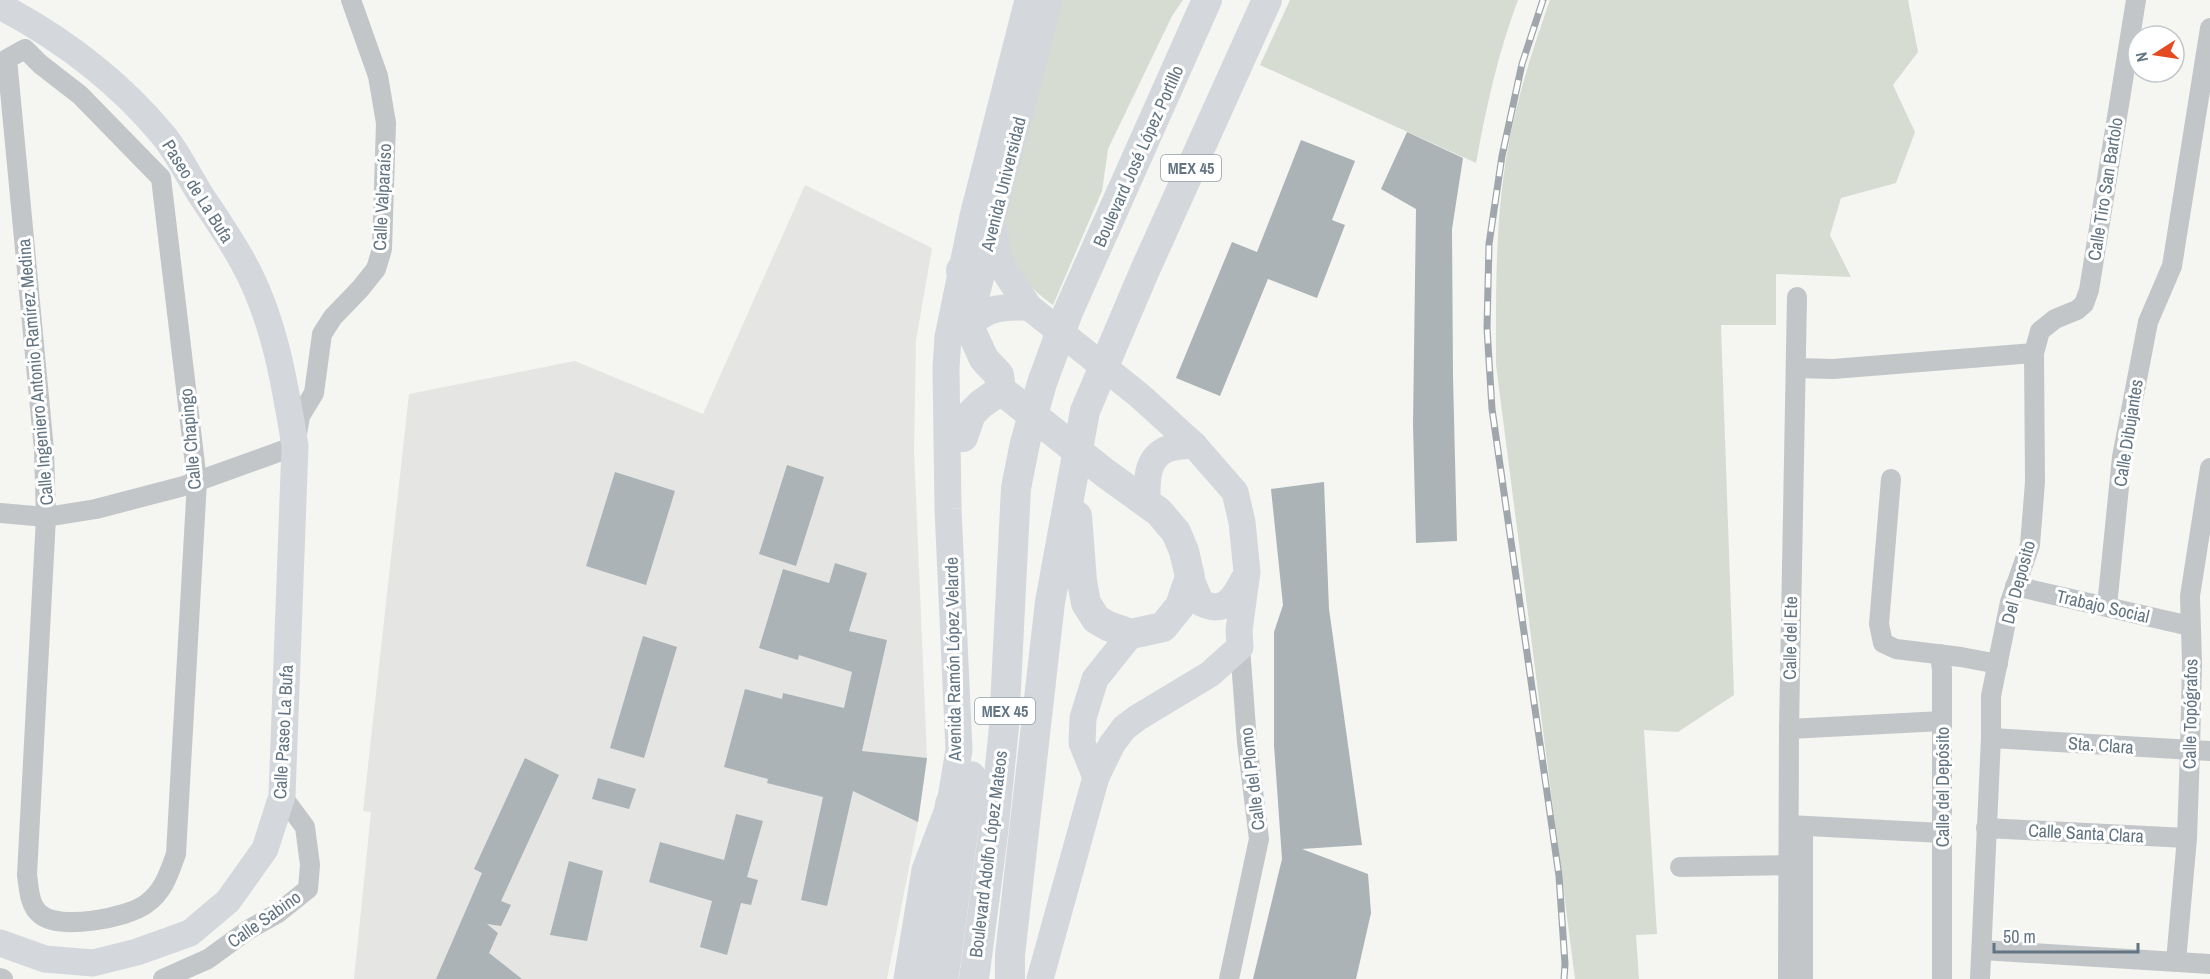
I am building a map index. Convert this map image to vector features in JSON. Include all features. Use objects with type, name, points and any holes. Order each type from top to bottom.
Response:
[{"type":"main road","name":"Boulevard José López Portillo","points":[[1025,443],[1042,383],[1068,312],[1207,0]]},
{"type":"main road","name":"MEX 45","points":[[1072,474],[1085,411],[1267,0]]},
{"type":"main road","points":[[961,270],[958,331],[999,375],[1006,393],[1105,473],[1159,512],[1176,532],[1184,551],[1190,577],[1180,606],[1162,627],[1131,634],[1096,619],[1086,603],[1072,474]]},
{"type":"main road","points":[[963,436],[971,414],[981,404],[1006,393]]},
{"type":"main road","name":"Boulevard Adolfo López Mateos","points":[[974,979],[1000,763],[1016,488],[1025,443]]},
{"type":"main road","name":"Boulevard Adolfo López Mateos","points":[[1010,979],[1012,943],[1050,602],[1072,474]]},
{"type":"main road","points":[[924,979],[945,860],[950,804]]},
{"type":"street","name":"Calle Valparaíso","points":[[295,446],[300,416],[314,393],[322,334],[333,317],[360,290],[376,269],[382,249],[386,123],[378,76],[351,0]]},
{"type":"street","name":"Avenida Universidad","points":[[961,270],[1028,0]]},
{"type":"street","name":"Avenida Universidad","points":[[955,369],[958,331],[981,276],[992,220],[1049,0]]},
{"type":"street","name":"Calle Tiro San Bartolo","points":[[2034,352],[2040,331],[2055,319],[2077,310],[2084,304],[2089,290],[2136,0]]},
{"type":"street","name":"Paseo de La Bufa","points":[[0,6],[77,52],[109,78],[165,137],[244,263],[257,293],[272,336],[287,396],[295,446]]},
{"type":"street","name":"Calle Dibujantes","points":[[2107,606],[2122,457],[2148,322],[2172,266],[2210,28]]},
{"type":"street","name":"Calle Chapingo","points":[[7,59],[25,49],[40,64],[80,95],[160,178],[197,481],[176,854],[165,885],[146,904],[116,917],[60,921],[40,914],[31,901]]},
{"type":"street","name":"Calle Ingeniero Antonio Ramírez Medina","points":[[7,59],[44,450],[46,517],[27,875],[31,901]]},
{"type":"street","points":[[992,220],[998,255],[1007,275],[1030,307],[1140,396],[1194,445],[1235,492],[1242,522],[1247,572],[1239,630],[1240,647],[1210,674],[1137,718],[1124,728],[1112,744],[1096,777],[1040,979]]},
{"type":"street","name":"Calle del Ete","points":[[1797,297],[1789,729],[1803,979]]},
{"type":"street","points":[[958,331],[990,309],[1007,306],[1030,307]]},
{"type":"street","points":[[1796,368],[1833,369],[2034,352]]},
{"type":"street","name":"Del Deposito","points":[[1991,738],[1991,696],[2015,586],[2030,545],[2035,482],[2034,352]]},
{"type":"street","name":"Avenida Ramón López Velarde","points":[[945,979],[974,764],[972,648],[963,436],[955,369]]},
{"type":"street","name":"Avenida Ramón López Velarde","points":[[907,979],[925,870],[950,804],[958,750],[948,509],[955,369]]},
{"type":"street","points":[[1147,503],[1147,479],[1151,463],[1165,450],[1194,445]]},
{"type":"street","points":[[0,513],[46,517],[96,509],[197,481],[295,446]]},
{"type":"street","name":"Calle Paseo La Bufa","points":[[0,943],[45,959],[93,963],[137,952],[190,933],[228,901],[265,849],[282,796],[295,446]]},
{"type":"street","name":"Calle Topógrafos","points":[[2176,961],[2187,838],[2200,751],[2192,663],[2190,596],[2210,468]]},
{"type":"street","points":[[1891,479],[1878,624],[1883,643],[1896,649],[1998,664]]},
{"type":"street","points":[[1190,577],[1201,603],[1210,608],[1219,607],[1234,599],[1247,572]]},
{"type":"street","name":"Trabajo Social","points":[[2015,586],[2190,626]]},
{"type":"street","points":[[1096,777],[1082,743],[1083,718],[1095,679],[1131,634]]},
{"type":"street","name":"Calle del Plomo","points":[[1229,979],[1259,839],[1247,742],[1240,647]]},
{"type":"street","name":"Calle del Depósito","points":[[1940,654],[1942,979]]},
{"type":"street","points":[[1789,729],[1942,721]]},
{"type":"street","points":[[1980,979],[1991,738]]},
{"type":"street","name":"Sta. Clara","points":[[1991,738],[2200,751]]},
{"type":"street","name":"Calle Sabino","points":[[163,979],[208,959],[248,930],[278,913],[308,889],[310,865],[305,827],[282,796]]},
{"type":"street","points":[[1796,825],[1942,832]]},
{"type":"street","name":"Calle del Ete","points":[[1788,979],[1788,866],[1796,825]]},
{"type":"street","name":"Calle Santa Clara","points":[[1986,828],[2187,838]]},
{"type":"street","points":[[1680,867],[1788,866]]},
{"type":"street","points":[[1982,950],[2210,964]]},
{"type":"shaded area","points":[[1059,0],[1183,0],[1172,16],[1108,149],[1102,191],[1053,305],[1017,272],[1008,253],[1003,226]]},
{"type":"shaded area","points":[[1290,0],[1518,0],[1493,81],[1476,163],[1260,65]]},
{"type":"shaded area","points":[[1550,0],[1908,0],[1918,52],[1893,85],[1915,132],[1896,183],[1841,198],[1830,235],[1851,277],[1776,274],[1776,325],[1721,325],[1734,695],[1678,732],[1644,730],[1657,934],[1636,935],[1639,979],[1575,979],[1496,365],[1498,245],[1504,173],[1522,85]]},
{"type":"shaded area","points":[[805,185],[932,248],[916,341],[914,450],[927,758],[918,822],[887,979],[354,979],[371,812],[363,811],[409,394],[575,361],[703,414]]},
{"type":"building","points":[[1407,132],[1463,158],[1452,229],[1457,541],[1416,543],[1413,424],[1416,209],[1381,189]]},
{"type":"building","points":[[1301,140],[1355,161],[1332,220],[1345,225],[1317,298],[1268,279],[1220,396],[1176,378],[1232,242],[1257,252]]},
{"type":"building","points":[[787,465],[824,477],[796,566],[759,554]]},
{"type":"building","points":[[615,472],[675,491],[646,585],[586,566]]},
{"type":"building","points":[[1324,482],[1329,609],[1362,845],[1302,849],[1368,874],[1371,913],[1356,979],[1253,979],[1282,859],[1274,745],[1274,632],[1283,605],[1271,489]]},
{"type":"building","points":[[835,563],[867,573],[849,631],[887,640],[862,751],[927,758],[918,822],[853,791],[827,906],[801,900],[823,797],[767,783],[768,779],[724,767],[745,689],[782,699],[783,693],[844,708],[852,672],[799,655],[798,660],[759,648],[783,569],[829,583]]},
{"type":"building","points":[[643,636],[677,647],[644,758],[610,748]]},
{"type":"building","points":[[525,758],[559,775],[501,901],[511,905],[501,926],[487,924],[498,933],[489,953],[522,979],[436,979],[482,873],[474,869]]},
{"type":"building","points":[[598,778],[636,789],[629,809],[592,799]]},
{"type":"building","points":[[736,814],[763,821],[747,877],[758,880],[751,905],[741,903],[727,955],[700,947],[712,901],[649,882],[660,842],[724,860]]},
{"type":"building","points":[[569,861],[603,871],[587,941],[550,935]]},
{"type":"railway","points":[[1543,0],[1522,64],[1502,156],[1489,244],[1487,328],[1492,409],[1559,876],[1564,979]]}]
